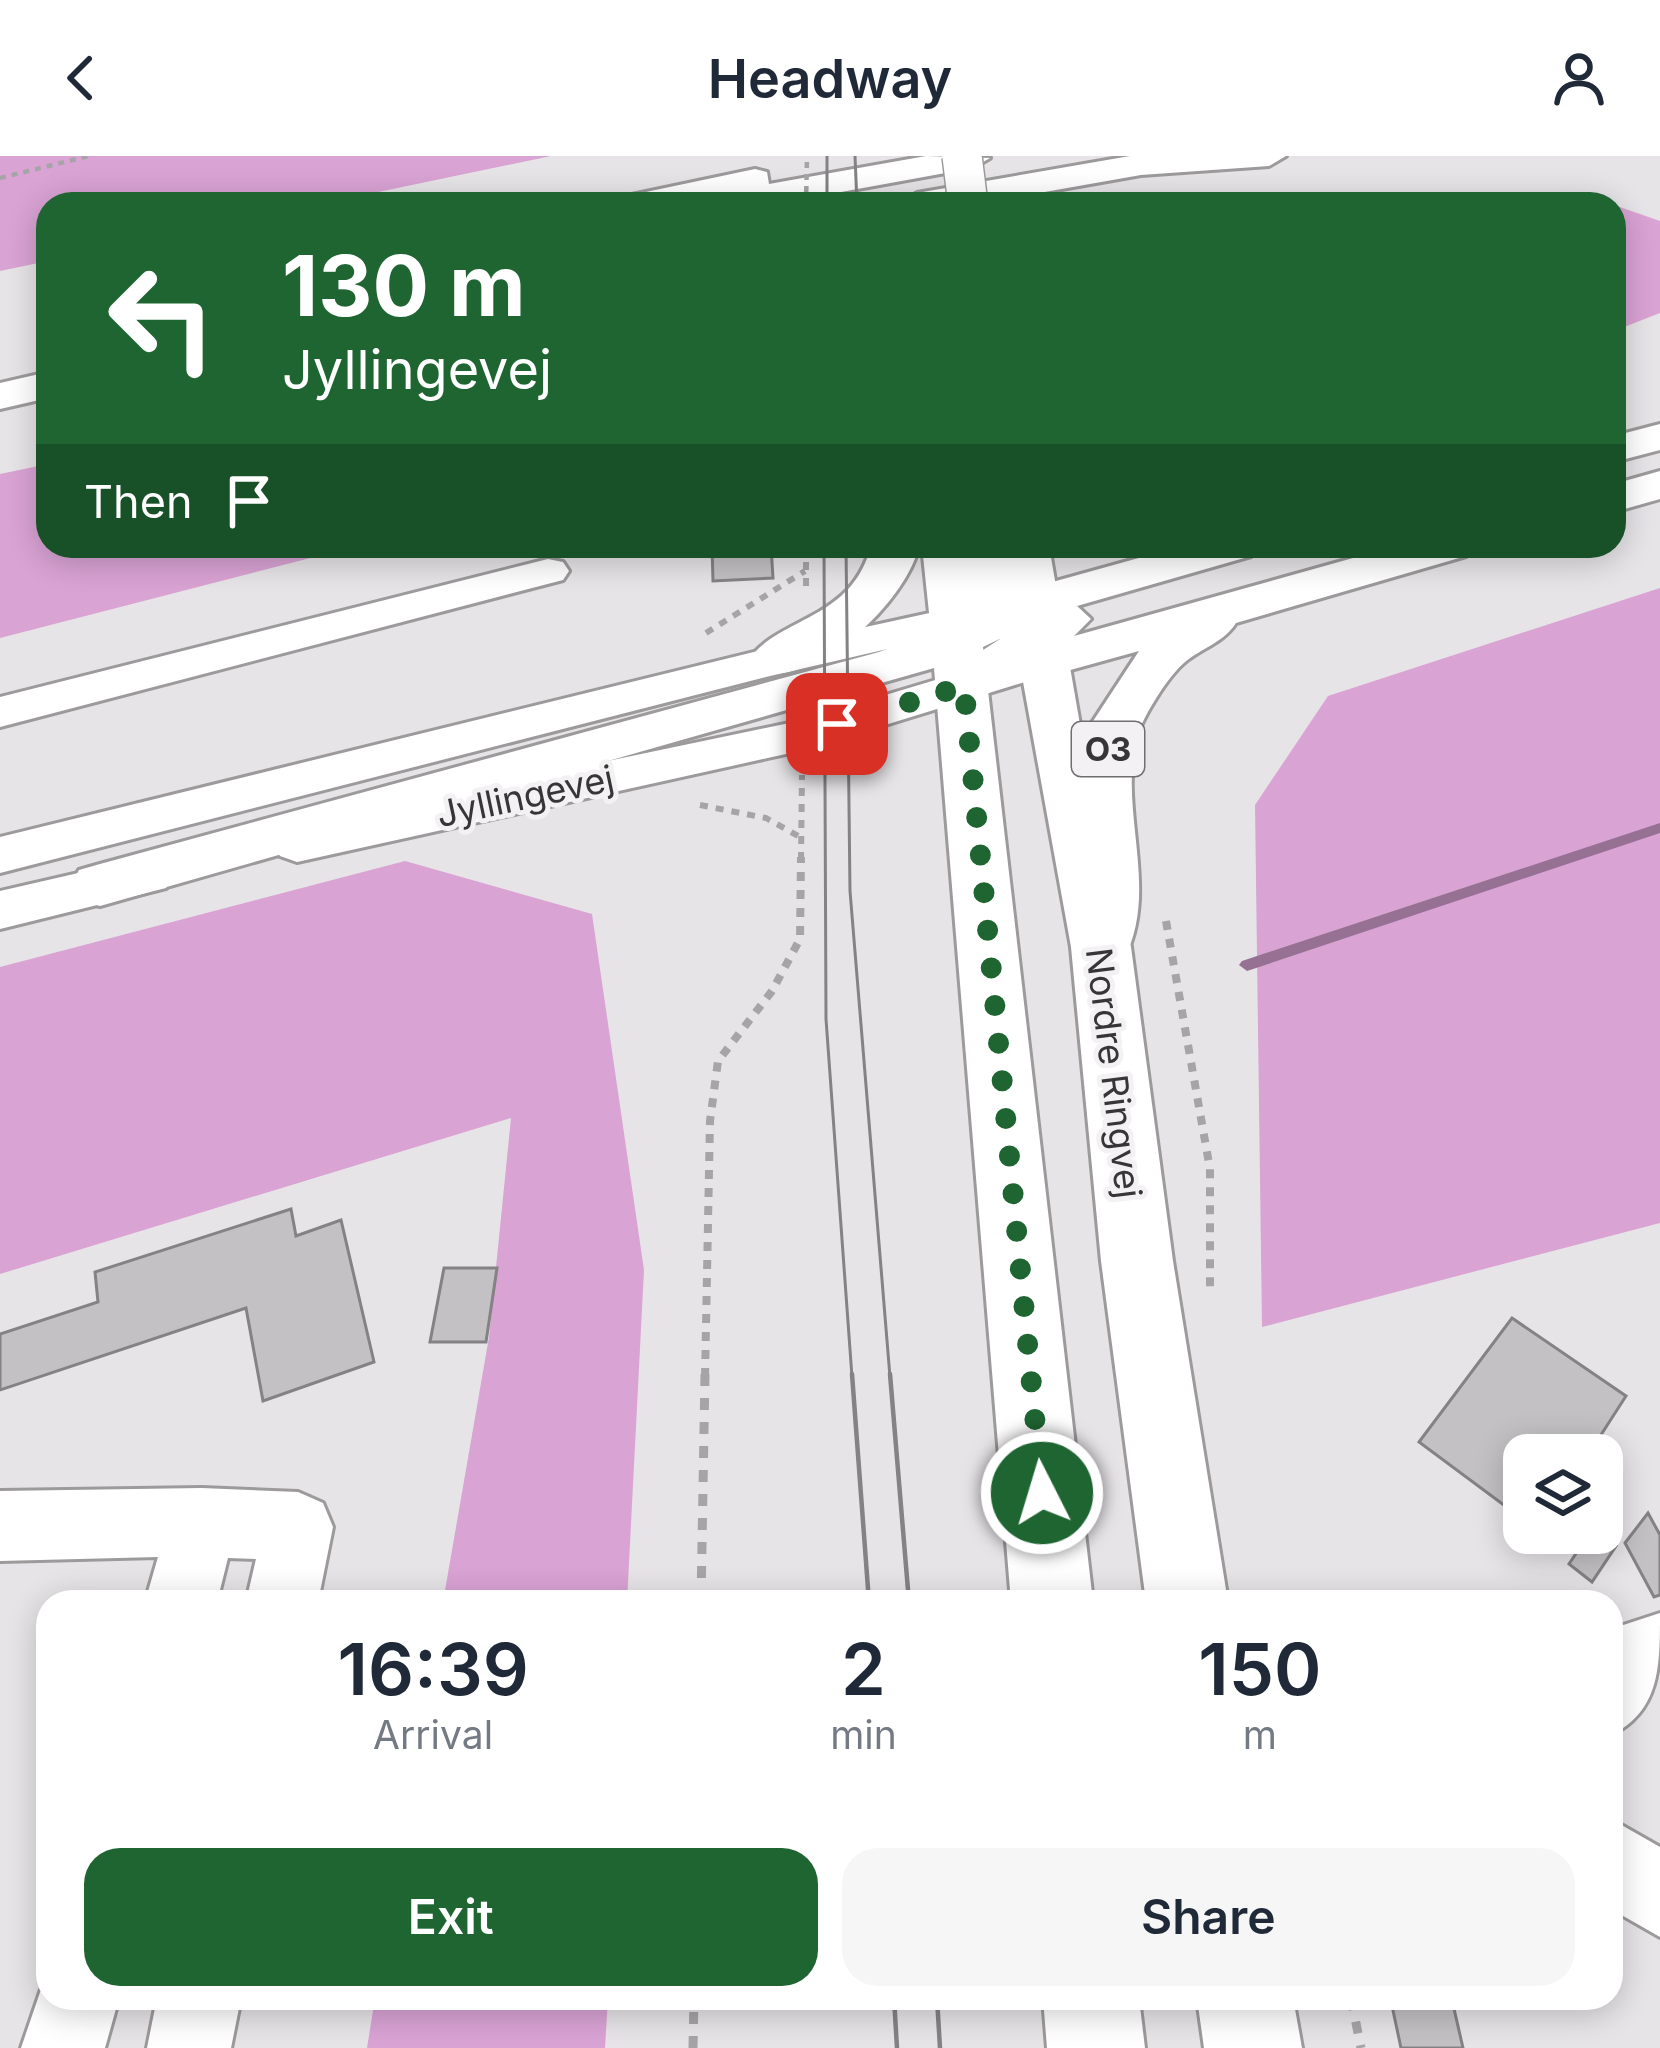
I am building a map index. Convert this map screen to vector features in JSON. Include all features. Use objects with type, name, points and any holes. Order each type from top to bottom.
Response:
[{"type":"main road","points":[[704,192],[895,156]]},
{"type":"main road","points":[[920,156],[921,192]]},
{"type":"main road","points":[[962,156],[966,192]]},
{"type":"main road","points":[[782,192],[983,156]]},
{"type":"main road","points":[[986,192],[1188,156]]},
{"type":"main road","points":[[1122,167],[1269,156]]},
{"type":"main road","points":[[0,396],[36,388]]},
{"type":"main road","points":[[1626,446],[1660,437]]},
{"type":"main road","points":[[1626,495],[1660,485]]},
{"type":"main road","points":[[774,661],[804,647],[855,607],[878,583],[890,558]]},
{"type":"main road","name":"Nordre Ringvej","points":[[954,558],[1003,635],[1100,947],[1137,1262],[1185,1590]]},
{"type":"main road","points":[[984,558],[1003,635]]},
{"type":"main road","name":"Nordre Ringvej","points":[[1022,558],[1003,635],[1051,1590]]},
{"type":"main road","points":[[1003,635],[1203,558]]},
{"type":"main road","points":[[100,885],[1265,558]]},
{"type":"main road","points":[[1003,635],[1238,606],[1407,558]]},
{"type":"main road","name":"O3","points":[[1100,947],[1113,880],[1104,793],[1109,739],[1162,654],[1238,606]]},
{"type":"main road","points":[[1092,2010],[1096,2048]]},
{"type":"main road","points":[[1247,2010],[1252,2048]]},
{"type":"street","points":[[0,712],[548,571]]},
{"type":"street","name":"Jyllingevej","points":[[0,856],[774,661],[1003,635]]},
{"type":"street","points":[[0,910],[100,885]]},
{"type":"street","points":[[184,1590],[202,1522]]},
{"type":"street","points":[[0,1526],[202,1522],[298,1527],[285,1590]]},
{"type":"street","points":[[1623,1868],[1660,1897]]},
{"type":"street","points":[[63,2048],[73,2010]]},
{"type":"street","points":[[189,2048],[197,2010]]},
{"type":"path","points":[[0,178],[89,156]]},
{"type":"path","points":[[806,192],[807,156]]},
{"type":"path","points":[[686,646],[806,570]]},
{"type":"path","points":[[701,1590],[710,1121],[718,1061],[772,991],[800,939],[800,837]]},
{"type":"path","points":[[693,2048],[694,2010]]},
{"type":"path","points":[[1353,2010],[1361,2048]]},
{"type":"shaded area","points":[[0,156],[551,156],[378,192],[36,192],[36,264],[0,271]]},
{"type":"shaded area","points":[[1626,209],[1660,221],[1660,313],[1626,326]]},
{"type":"shaded area","points":[[36,466],[36,558],[310,558],[0,638],[0,474]]},
{"type":"shaded area","points":[[1660,588],[1660,1223],[1262,1327],[1255,805],[1328,696]]},
{"type":"shaded area","points":[[405,861],[592,914],[644,1270],[628,1590],[445,1590],[489,1337],[511,1118],[0,1274],[0,967]]},
{"type":"shaded area","points":[[373,2010],[607,2010],[605,2048],[367,2048]]},
{"type":"building","points":[[712,558],[772,558],[773,578],[713,581]]},
{"type":"building","points":[[291,1209],[296,1236],[341,1220],[374,1362],[263,1401],[246,1308],[0,1390],[0,1334],[98,1302],[95,1272]]},
{"type":"building","points":[[444,1268],[497,1268],[486,1342],[430,1342]]},
{"type":"building","points":[[1512,1318],[1626,1396],[1602,1434],[1503,1434],[1503,1504],[1419,1442]]},
{"type":"building","points":[[1648,1513],[1660,1535],[1660,1595],[1654,1597],[1625,1543]]},
{"type":"building","points":[[1576,1554],[1611,1554],[1592,1582],[1569,1564]]},
{"type":"building","points":[[1393,2010],[1454,2010],[1463,2048],[1401,2048]]},
{"type":"waterway","points":[[1247,965],[1660,828]]},
{"type":"tram line","points":[[827,156],[827,192]]},
{"type":"tram line","points":[[855,156],[856,192]]},
{"type":"tram line","points":[[824,558],[826,1019],[852,1377]]},
{"type":"tram line","points":[[846,558],[850,891],[890,1377]]},
{"type":"tram line","points":[[852,1374],[868,1590]]},
{"type":"tram line","points":[[890,1374],[908,1590]]},
{"type":"tram line","points":[[895,2010],[897,2048]]},
{"type":"tram line","points":[[938,2010],[940,2048]]},
{"type":"route","points":[[837,724],[964,686],[1042,1493]]}]
